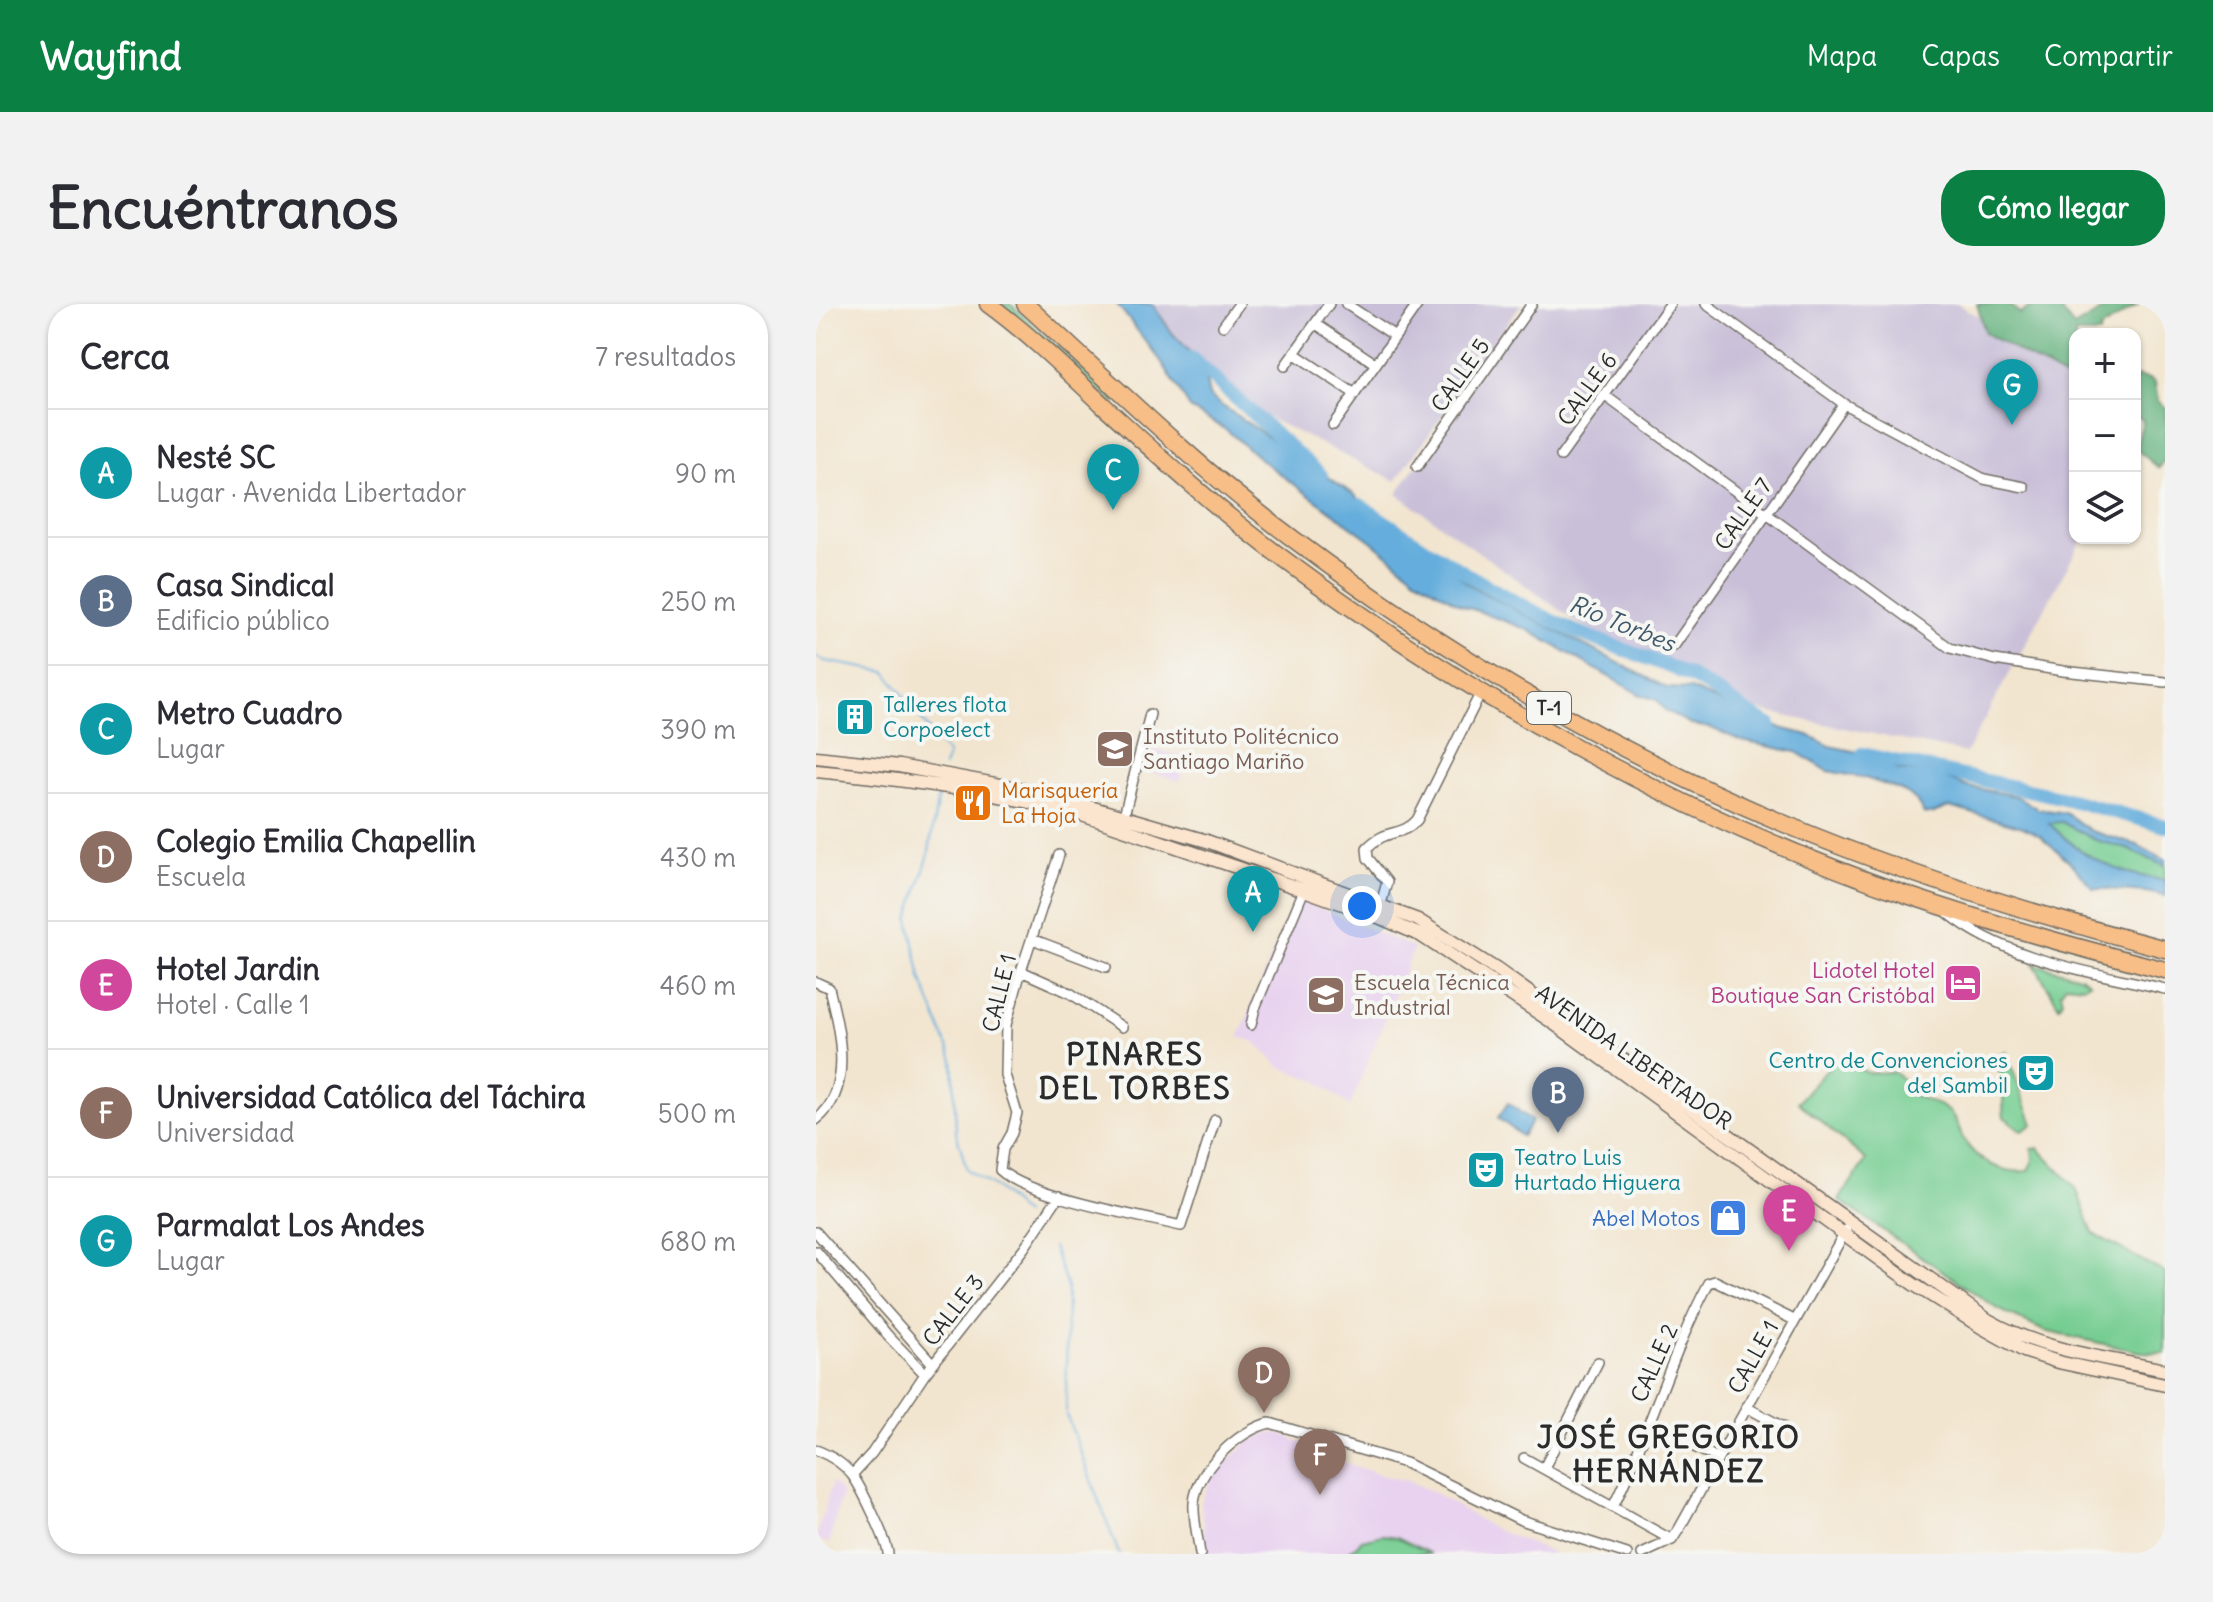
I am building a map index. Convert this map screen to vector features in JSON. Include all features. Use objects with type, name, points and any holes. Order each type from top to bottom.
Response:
[{"type":"highway","name":"T-1","points":[[988,304],[1041,346],[1231,518],[1361,615],[1481,692],[1654,788],[1836,869],[1939,906],[2165,970]]},
{"type":"highway","name":"T-1","points":[[1025,304],[1113,387],[1293,539],[1363,590],[1467,658],[1581,726],[1786,824],[1899,868],[2010,905],[2165,949]]},
{"type":"main road","name":"AVENIDA LIBERTADOR","points":[[816,757],[899,766],[1038,792],[1374,915],[1420,935],[1848,1228],[2009,1332],[2067,1350],[2165,1370]]},
{"type":"main road","name":"AVENIDA LIBERTADOR","points":[[816,771],[898,780],[1034,802],[1207,841],[1418,920],[1496,969],[1848,1228],[1913,1284],[2024,1351],[2058,1362],[2165,1385]]},
{"type":"street","points":[[1223,326],[1239,304]]},
{"type":"street","points":[[1285,366],[1329,304]]},
{"type":"street","points":[[1346,304],[1395,336]]},
{"type":"street","points":[[1333,425],[1418,304]]},
{"type":"street","name":"CALLE 5","points":[[1417,467],[1532,304]]},
{"type":"street","name":"CALLE 6","points":[[1561,456],[1670,304]]},
{"type":"street","points":[[1706,304],[1844,404],[1984,479],[2024,487]]},
{"type":"street","points":[[1316,324],[1376,364]]},
{"type":"street","points":[[1295,354],[1355,394]]},
{"type":"street","points":[[1604,395],[1860,584],[1940,641],[1961,652],[2063,671],[2165,682]]},
{"type":"street","name":"CALLE 7","points":[[1674,646],[1844,404]]},
{"type":"street","points":[[1381,904],[1387,882],[1368,858],[1367,848],[1381,835],[1410,828],[1417,820],[1481,692]]},
{"type":"street","points":[[1123,822],[1150,714]]},
{"type":"street","name":"CALLE 1","points":[[1059,855],[1006,1025],[1005,1075],[1017,1113],[1012,1133],[1003,1149],[1000,1170],[1059,1196]]},
{"type":"street","points":[[1251,1025],[1255,1008],[1304,890]]},
{"type":"street","points":[[1939,906],[1969,930],[1997,943],[2075,967],[2165,989]]},
{"type":"street","points":[[1032,939],[1106,967]]},
{"type":"street","points":[[1021,971],[1070,993],[1122,1027]]},
{"type":"street","points":[[816,982],[829,988],[841,1066],[831,1102],[816,1120]]},
{"type":"street","points":[[1059,1196],[1181,1226],[1215,1120]]},
{"type":"street","name":"CALLE 3","points":[[852,1475],[898,1417],[925,1374],[1024,1248],[1059,1196]]},
{"type":"street","name":"CALLE 1","points":[[1672,1540],[1848,1228]]},
{"type":"street","points":[[816,1232],[933,1364]]},
{"type":"street","points":[[816,1251],[925,1374]]},
{"type":"street","name":"CALLE 2","points":[[1613,1507],[1707,1286],[1715,1281],[1794,1320]]},
{"type":"street","points":[[1544,1468],[1598,1362]]},
{"type":"street","points":[[1746,1407],[1783,1427]]},
{"type":"street","points":[[1200,1554],[1194,1502],[1200,1482],[1216,1459],[1233,1443],[1270,1423],[1405,1463],[1521,1520],[1627,1554]]},
{"type":"street","points":[[1647,1425],[1718,1458]]},
{"type":"street","points":[[816,1450],[830,1456],[852,1475],[881,1531],[888,1554]]},
{"type":"street","points":[[1524,1458],[1672,1540]]},
{"type":"street","points":[[1642,1554],[1672,1540]]},
{"type":"shaded area","points":[[1151,304],[1521,304],[1396,481],[1226,397],[1186,354]]},
{"type":"shaded area","points":[[1526,304],[1957,304],[2069,367],[2069,544],[2080,544],[1966,753],[1742,707],[1639,658],[1577,622],[1397,494]]},
{"type":"shaded area","name":"Instituto Politécnico Santiago Mariño","points":[[1152,749],[1186,757],[1180,781],[1145,771]]},
{"type":"shaded area","name":"Escuela Técnica Industrial","points":[[1295,898],[1414,948],[1350,1106],[1319,1082],[1280,1067],[1255,1042],[1239,1037]]},
{"type":"shaded area","points":[[1269,1433],[1281,1433],[1338,1460],[1406,1480],[1433,1492],[1497,1530],[1556,1554],[1207,1554],[1201,1502],[1212,1476],[1249,1441]]},
{"type":"shaded area","points":[[832,1482],[842,1493],[829,1544],[816,1538]]},
{"type":"green space","points":[[1001,304],[1010,304],[1117,400],[1114,403]]},
{"type":"green space","points":[[1977,304],[2010,304],[2020,314],[2034,304],[2063,304],[2063,313],[2074,327],[2112,304],[2139,304],[2103,328],[2069,328],[2069,380],[1985,333]]},
{"type":"green space","points":[[2141,377],[2155,383],[2158,401],[2165,408],[2165,460],[2159,468],[2141,453]]},
{"type":"green space","points":[[2054,821],[2165,866],[2165,880],[2130,873],[2101,862],[2075,846],[2048,823]]},
{"type":"green space","points":[[2034,964],[2080,976],[2089,982],[2083,986],[2066,984],[2059,1006]]},
{"type":"green space","points":[[2006,1052],[2033,1124],[2022,1131],[2004,1117],[2002,1080],[1992,1059]]},
{"type":"green space","points":[[1837,1058],[1868,1073],[1893,1072],[1905,1081],[1911,1094],[1948,1111],[1968,1146],[1991,1164],[2009,1170],[2028,1171],[2033,1160],[2032,1149],[2038,1148],[2076,1188],[2093,1233],[2165,1273],[2165,1353],[2141,1352],[2044,1331],[1998,1309],[1839,1200],[1866,1160],[1798,1102]]},
{"type":"green space","points":[[1383,1535],[1397,1537],[1431,1554],[1347,1554],[1362,1540]]},
{"type":"water","points":[[1117,304],[1152,304],[1173,334],[1203,365],[1209,395],[1218,403],[1355,495],[1392,531],[1436,556],[1482,592],[1667,688],[1691,689],[1773,726],[1808,735],[1830,746],[1871,755],[1899,770],[1935,774],[1968,787],[2016,796],[2038,809],[2066,813],[2091,831],[2137,845],[2165,860],[2165,866],[2128,849],[2096,840],[2062,822],[2049,823],[2074,846],[2101,862],[2132,874],[2165,880],[2165,896],[2093,888],[2068,860],[2039,835],[2023,827],[1949,807],[1924,814],[1916,800],[1901,790],[1865,778],[1828,771],[1796,752],[1742,741],[1711,728],[1692,725],[1665,710],[1657,700],[1639,694],[1526,629],[1459,604],[1416,578],[1261,460],[1228,431],[1190,408],[1161,361]]},
{"type":"water","points":[[1508,1103],[1532,1121],[1522,1136],[1498,1118]]},
{"type":"waterway","name":"Río Torbes","points":[[1191,358],[1321,475]]},
{"type":"waterway","name":"Río Torbes","points":[[1360,505],[1505,596],[1587,636],[1686,674],[1770,725]]},
{"type":"waterway","points":[[816,657],[886,672],[948,755],[944,767]]},
{"type":"waterway","name":"Río Torbes","points":[[1862,754],[2060,797],[2165,826]]},
{"type":"waterway","points":[[939,791],[928,857],[909,919],[921,978],[953,1060],[956,1132],[967,1170],[997,1189],[1025,1215]]},
{"type":"waterway","points":[[1053,1247],[1067,1287],[1066,1414],[1119,1554]]},
{"type":"place","name":"Parmalat Los Andes","points":[[2012,425]]},
{"type":"place","name":"Metro Cuadro","points":[[1113,510]]},
{"type":"place","name":"Talleres flota Corpoelect","points":[[855,717]]},
{"type":"place","name":"Instituto Politécnico Santiago Mariño","points":[[1115,749]]},
{"type":"place","name":"Marisquería La Hoja","points":[[973,803]]},
{"type":"place","name":"Nesté SC","points":[[1253,932]]},
{"type":"place","name":"Lidotel Hotel Boutique San Cristóbal","points":[[1963,983]]},
{"type":"place","name":"Escuela Técnica Industrial","points":[[1326,995]]},
{"type":"place","name":"Centro de Convenciones del Sambil","points":[[2036,1073]]},
{"type":"place","name":"Casa Sindical","points":[[1558,1133]]},
{"type":"place","name":"Teatro Luis Hurtado Higuera","points":[[1486,1170]]},
{"type":"place","name":"Abel Motos","points":[[1728,1218]]},
{"type":"place","name":"Hotel Jardin","points":[[1789,1251]]},
{"type":"place","name":"Colegio Emilia Chapellin","points":[[1264,1413]]},
{"type":"place","name":"Universidad Católica del Táchira","points":[[1320,1495]]},
{"type":"district","name":"PINARES DEL TORBES","points":[[1135,1072]]},
{"type":"district","name":"JOSÉ GREGORIO HERNÁNDEZ","points":[[1669,1455]]}]
